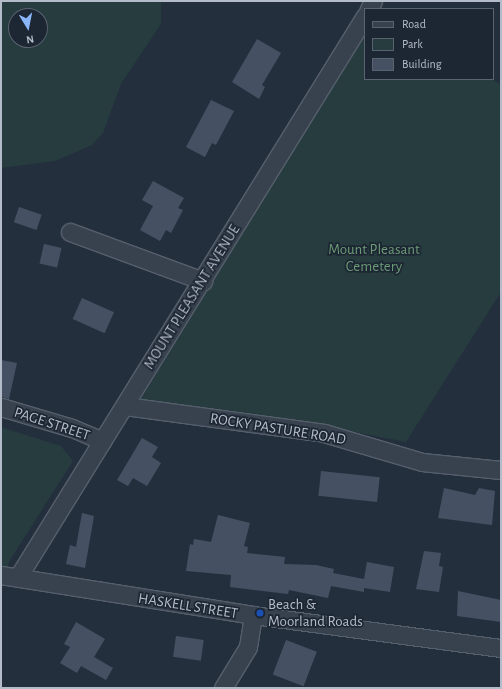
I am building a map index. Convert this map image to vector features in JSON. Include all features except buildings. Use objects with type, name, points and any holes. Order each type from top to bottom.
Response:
[{"type":"street","name":"MOUNT PLEASANT AVENUE","points":[[9,576],[102,441],[204,281],[364,18]]},
{"type":"street","points":[[70,232],[204,281]]},
{"type":"street","name":"ROCKY PASTURE ROAD","points":[[124,406],[324,433],[422,462],[501,470]]},
{"type":"street","name":"PAGE STREET","points":[[1,407],[72,428],[102,441]]},
{"type":"street","name":"HASKELL STREET","points":[[9,576],[252,616],[501,648]]},
{"type":"street","points":[[223,688],[248,647],[252,616]]},
{"type":"green space","points":[[1,1],[161,1],[161,24],[121,84],[103,133],[92,145],[55,161],[1,168]]},
{"type":"green space","name":"Mount Pleasant Cemetery","points":[[364,34],[364,80],[494,80],[501,85],[501,292],[406,442],[324,426],[141,399]]},
{"type":"green space","points":[[1,427],[61,446],[73,461],[10,560],[1,582]]},
{"type":"place","name":"Beach & Moorland Roads","points":[[260,613]]}]
